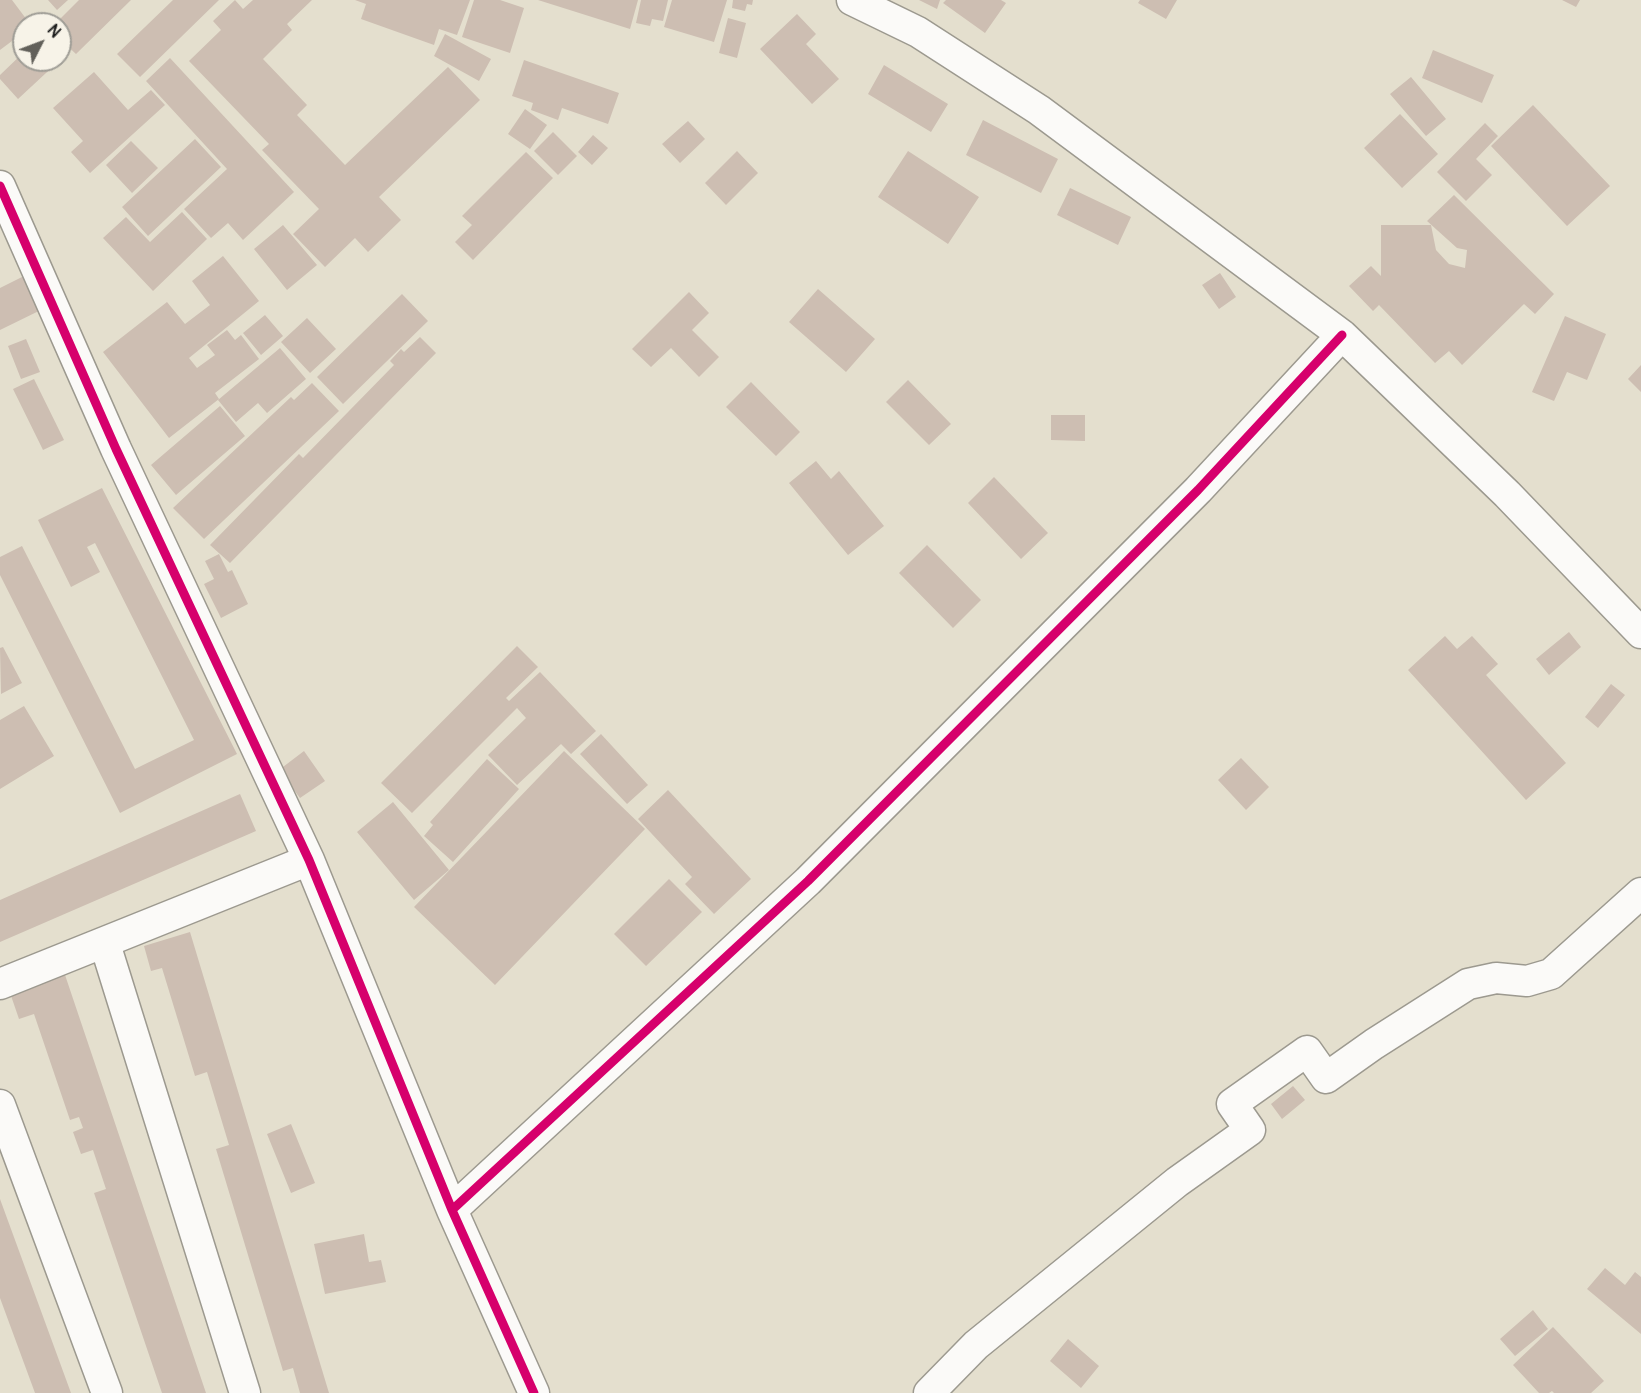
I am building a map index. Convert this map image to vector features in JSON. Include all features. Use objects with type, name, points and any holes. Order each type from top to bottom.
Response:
[{"type":"street","points":[[852,0],[918,32],[1039,110],[1342,335],[1507,494],[1641,633]]},
{"type":"street","points":[[0,186],[116,449],[309,860],[452,1210],[534,1393]]},
{"type":"street","points":[[452,1210],[808,881],[1198,490],[1342,335]]},
{"type":"street","points":[[0,984],[105,944],[309,860]]},
{"type":"street","points":[[929,1393],[985,1337],[1177,1182],[1250,1130],[1232,1104],[1307,1052],[1326,1078],[1374,1044],[1468,984],[1496,978],[1527,981],[1551,974],[1641,893]]},
{"type":"street","points":[[105,944],[245,1393]]},
{"type":"street","points":[[0,1105],[107,1393]]},
{"type":"building","points":[[0,0],[12,0],[21,12],[12,12],[12,41],[0,50]]},
{"type":"building","points":[[48,0],[68,0],[57,10]]},
{"type":"building","points":[[79,0],[131,0],[76,54],[72,50],[72,12],[67,12]]},
{"type":"building","points":[[173,0],[219,0],[140,77],[117,54]]},
{"type":"building","points":[[235,0],[243,9],[253,0],[312,0],[287,24],[292,30],[263,59],[307,105],[297,115],[345,165],[448,67],[480,100],[379,197],[401,220],[368,252],[355,238],[325,267],[293,234],[319,209],[262,150],[269,144],[189,61],[221,30],[213,21]]},
{"type":"building","points":[[355,0],[470,0],[457,35],[439,29],[434,45],[361,19],[366,4]]},
{"type":"building","points":[[474,0],[500,0],[524,8],[510,53],[462,37]]},
{"type":"building","points":[[538,0],[638,0],[630,29]]},
{"type":"building","points":[[641,0],[668,0],[663,21],[652,19],[650,26],[636,23]]},
{"type":"building","points":[[672,0],[727,0],[714,42],[664,27]]},
{"type":"building","points":[[733,0],[753,0],[752,5],[747,4],[745,11],[732,8]]},
{"type":"building","points":[[919,0],[940,0],[937,9]]},
{"type":"building","points":[[946,0],[1001,0],[1006,3],[985,33],[943,3]]},
{"type":"building","points":[[1140,0],[1177,0],[1166,19],[1138,3]]},
{"type":"building","points":[[1562,0],[1580,0],[1576,7]]},
{"type":"building","points":[[797,14],[816,34],[806,44],[839,79],[812,104],[760,49]]},
{"type":"building","points":[[728,18],[746,23],[737,58],[719,53]]},
{"type":"building","points":[[445,34],[491,59],[479,81],[434,56]]},
{"type":"building","points":[[1433,50],[1494,75],[1482,103],[1422,78]]},
{"type":"building","points":[[170,58],[294,192],[243,240],[228,223],[211,238],[184,209],[227,169],[146,81]]},
{"type":"building","points":[[524,60],[619,93],[608,124],[562,108],[558,120],[531,110],[533,103],[512,96]]},
{"type":"building","points":[[12,64],[12,72],[47,72],[18,99],[0,79],[0,75]]},
{"type":"building","points":[[884,65],[948,104],[931,132],[868,94]]},
{"type":"building","points":[[94,72],[128,110],[151,90],[165,105],[90,173],[71,152],[83,141],[53,108]]},
{"type":"building","points":[[1411,77],[1446,119],[1426,136],[1390,94]]},
{"type":"building","points":[[1533,105],[1610,186],[1567,226],[1491,146]]},
{"type":"building","points":[[525,109],[547,125],[530,149],[508,134]]},
{"type":"building","points":[[1400,114],[1438,154],[1402,188],[1364,148]]},
{"type":"building","points":[[983,120],[1058,159],[1041,193],[966,155]]},
{"type":"building","points":[[688,121],[705,139],[680,163],[662,144]]},
{"type":"building","points":[[1485,123],[1498,136],[1476,159],[1492,175],[1466,201],[1437,172]]},
{"type":"building","points":[[553,132],[577,156],[558,175],[534,151]]},
{"type":"building","points":[[593,135],[608,148],[592,165],[578,152]]},
{"type":"building","points":[[195,139],[221,167],[148,236],[122,207]]},
{"type":"building","points":[[131,141],[158,168],[132,193],[106,165]]},
{"type":"building","points":[[737,151],[758,173],[726,205],[705,183]]},
{"type":"building","points":[[908,151],[979,197],[948,244],[878,197]]},
{"type":"building","points":[[526,152],[553,178],[473,260],[455,242],[472,225],[462,216]]},
{"type":"building","points":[[1070,188],[1131,217],[1118,245],[1057,215]]},
{"type":"building","points":[[1454,195],[1554,294],[1535,314],[1524,304],[1462,365],[1449,351],[1435,363],[1379,305],[1373,311],[1349,286],[1371,266],[1381,276],[1381,225],[1431,225],[1436,250],[1449,264],[1465,268],[1467,250],[1457,248],[1427,221]]},
{"type":"building","points":[[182,212],[207,239],[153,291],[103,238],[126,217],[150,242]]},
{"type":"building","points":[[283,225],[317,265],[287,290],[254,249]]},
{"type":"building","points":[[223,256],[259,301],[189,358],[197,368],[215,355],[207,345],[227,330],[235,340],[241,335],[259,359],[215,393],[219,399],[169,438],[103,352],[167,302],[185,324],[210,305],[192,281]]},
{"type":"building","points":[[30,273],[47,307],[0,330],[0,288]]},
{"type":"building","points":[[1220,273],[1236,297],[1219,309],[1202,285]]},
{"type":"building","points":[[818,289],[875,339],[846,372],[789,322]]},
{"type":"building","points":[[689,292],[709,313],[692,330],[719,357],[699,377],[671,348],[651,367],[632,349]]},
{"type":"building","points":[[402,294],[428,321],[343,404],[317,377]]},
{"type":"building","points":[[265,315],[283,336],[261,355],[243,333]]},
{"type":"building","points":[[1565,316],[1606,334],[1587,380],[1567,372],[1554,401],[1532,392]]},
{"type":"building","points":[[307,318],[336,349],[310,373],[281,342]]},
{"type":"building","points":[[420,337],[436,353],[230,563],[210,545],[299,454],[303,458],[394,365],[390,361],[401,349],[404,352]]},
{"type":"building","points":[[26,339],[40,372],[21,379],[8,346]]},
{"type":"building","points":[[280,348],[306,379],[267,413],[258,403],[236,422],[218,400]]},
{"type":"building","points":[[1641,365],[1641,392],[1628,379]]},
{"type":"building","points":[[34,379],[64,440],[43,450],[13,389]]},
{"type":"building","points":[[908,380],[951,424],[929,445],[886,402]]},
{"type":"building","points":[[751,382],[800,432],[776,456],[726,407]]},
{"type":"building","points":[[312,383],[339,411],[204,539],[173,508],[291,397],[294,400]]},
{"type":"building","points":[[220,406],[245,436],[176,495],[151,465]]},
{"type":"building","points":[[1051,415],[1085,415],[1085,441],[1051,440]]},
{"type":"building","points":[[816,461],[831,479],[839,471],[884,526],[848,555],[789,483]]},
{"type":"building","points":[[994,477],[1048,533],[1021,559],[968,503]]},
{"type":"building","points":[[102,488],[237,754],[120,813],[0,575],[0,557],[22,546],[135,769],[194,740],[95,543],[87,547],[100,572],[71,587],[38,520]]},
{"type":"building","points":[[927,545],[981,600],[953,628],[899,573]]},
{"type":"building","points":[[219,554],[228,572],[232,570],[248,604],[221,618],[204,584],[214,579],[205,561]]},
{"type":"building","points":[[1569,632],[1581,647],[1549,675],[1536,659]]},
{"type":"building","points":[[1445,636],[1457,649],[1472,636],[1498,664],[1486,675],[1566,763],[1526,800],[1408,670]]},
{"type":"building","points":[[517,646],[538,667],[506,698],[509,701],[540,672],[596,731],[571,754],[561,744],[517,785],[488,755],[526,718],[517,708],[412,813],[381,783]]},
{"type":"building","points":[[3,647],[22,683],[1,694],[0,648]]},
{"type":"building","points":[[1611,684],[1625,695],[1598,728],[1585,717]]},
{"type":"building","points":[[24,706],[54,756],[0,789],[0,720]]},
{"type":"building","points":[[601,734],[648,785],[627,804],[580,754]]},
{"type":"building","points":[[304,751],[325,781],[300,798],[279,770]]},
{"type":"building","points":[[564,751],[645,829],[495,985],[414,907]]},
{"type":"building","points":[[1241,758],[1269,787],[1246,810],[1218,780]]},
{"type":"building","points":[[487,759],[519,789],[453,862],[424,836],[433,825],[430,822]]},
{"type":"building","points":[[668,790],[751,879],[714,914],[685,884],[692,877],[638,819]]},
{"type":"building","points":[[240,794],[256,831],[0,942],[0,900]]},
{"type":"building","points":[[393,802],[449,870],[414,900],[357,832]]},
{"type":"building","points":[[669,879],[702,912],[646,966],[614,934]]},
{"type":"building","points":[[190,932],[329,1393],[300,1393],[293,1368],[283,1371],[216,1149],[229,1145],[207,1072],[195,1076],[162,968],[151,971],[144,946]]},
{"type":"building","points":[[63,969],[206,1393],[162,1393],[94,1193],[106,1189],[93,1150],[81,1154],[73,1132],[83,1128],[79,1117],[70,1120],[34,1014],[19,1019],[8,987]]},
{"type":"building","points":[[1293,1086],[1305,1100],[1282,1119],[1271,1104]]},
{"type":"building","points":[[291,1124],[315,1183],[291,1193],[267,1134]]},
{"type":"building","points":[[0,1199],[71,1393],[35,1393],[0,1298]]},
{"type":"building","points":[[364,1234],[369,1262],[381,1260],[386,1282],[325,1294],[314,1244]]},
{"type":"building","points":[[1605,1268],[1625,1285],[1635,1272],[1641,1277],[1641,1334],[1587,1289]]},
{"type":"building","points":[[1533,1310],[1548,1329],[1515,1356],[1500,1339]]},
{"type":"building","points":[[1553,1327],[1604,1381],[1591,1393],[1554,1393],[1552,1391],[1539,1393],[1513,1365]]},
{"type":"building","points":[[1068,1339],[1099,1366],[1081,1388],[1050,1361]]},
{"type":"cycle path","points":[[0,186],[116,449],[309,860],[452,1210],[534,1393]]},
{"type":"cycle path","points":[[452,1210],[808,881],[1198,490],[1342,335]]}]
